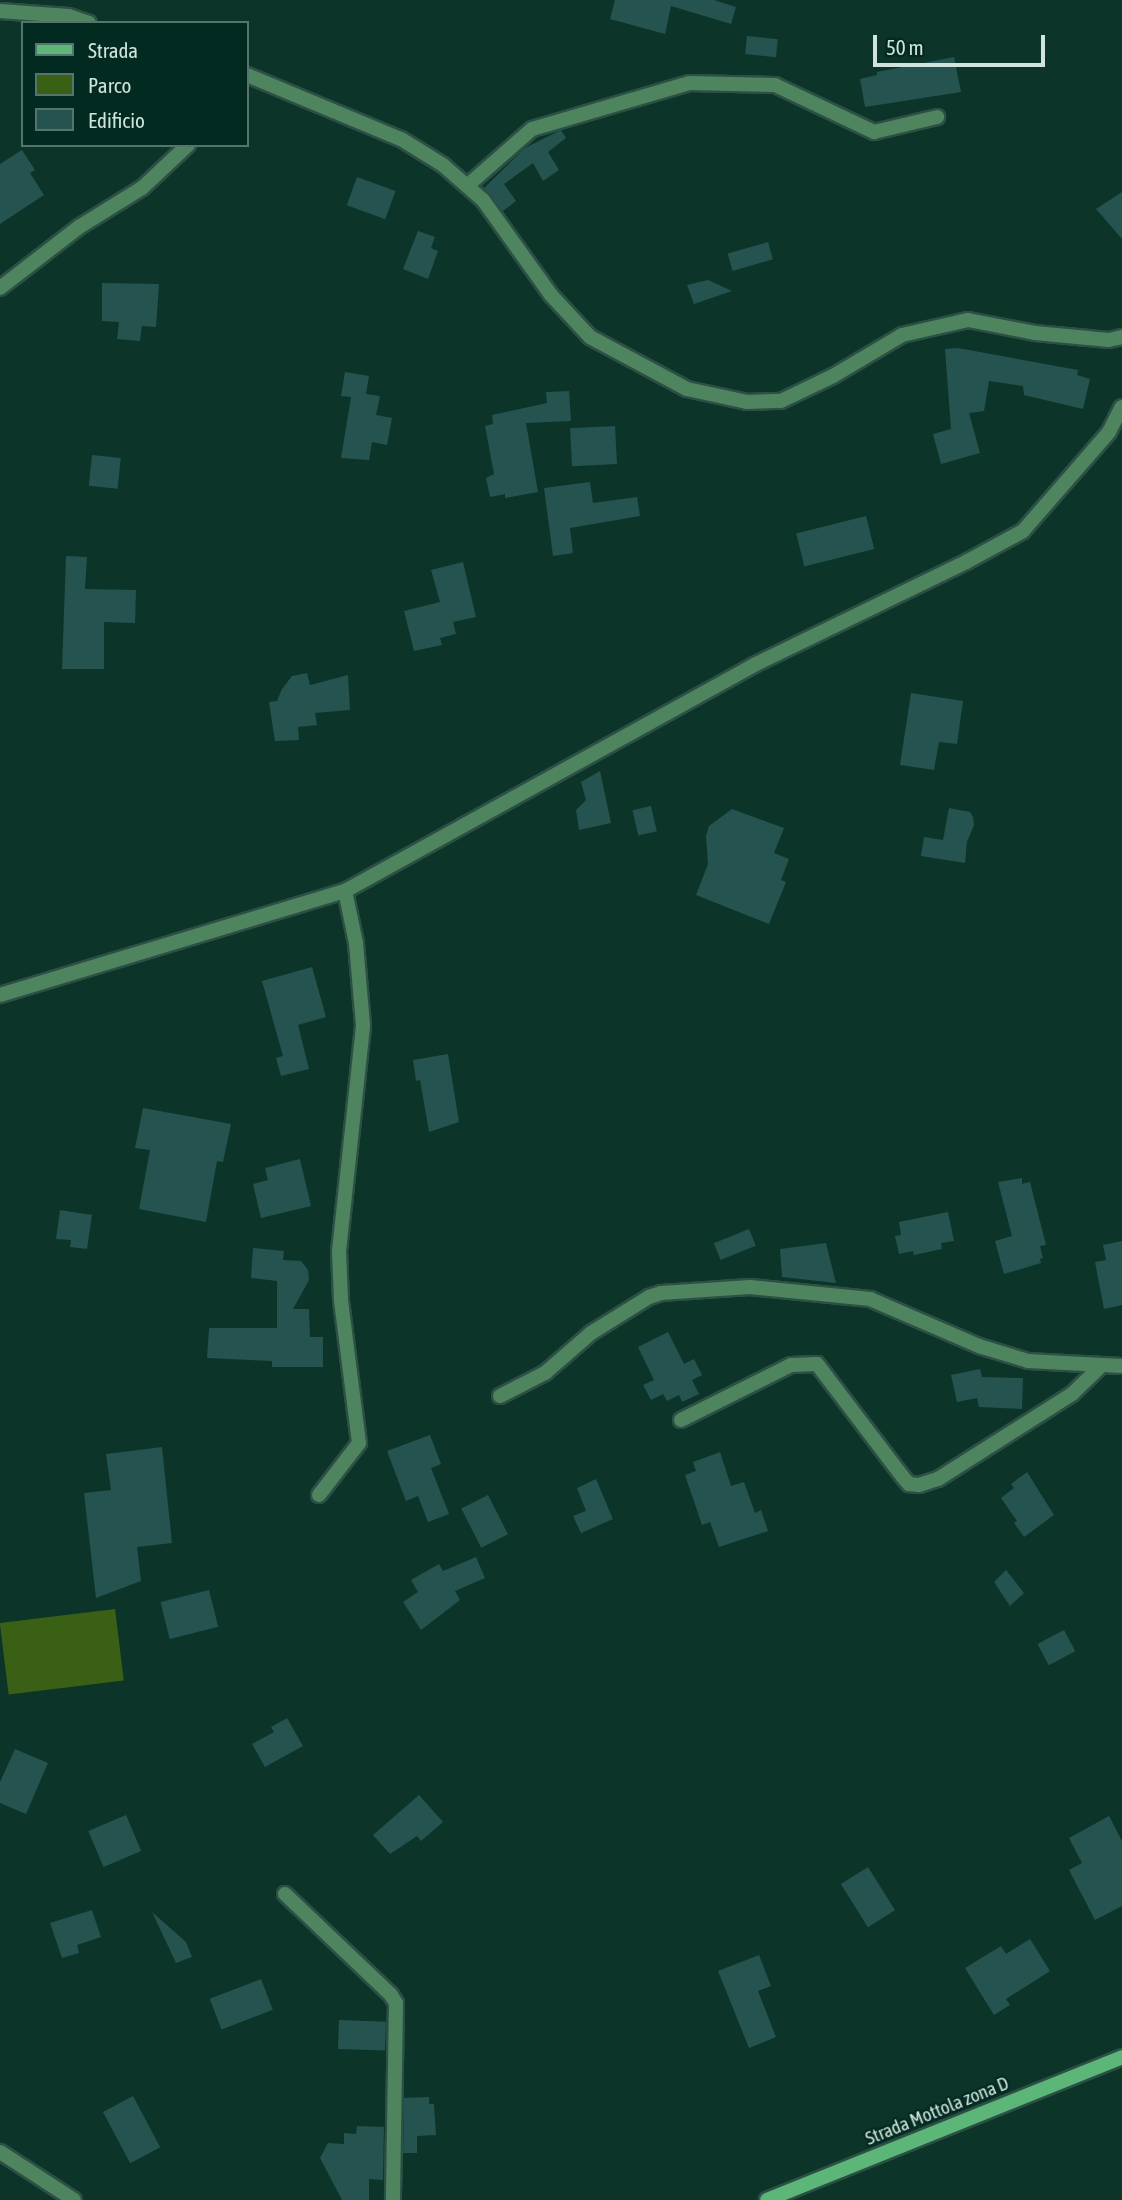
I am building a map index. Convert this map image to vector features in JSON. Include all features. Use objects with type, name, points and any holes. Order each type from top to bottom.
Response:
[{"type":"main road","name":"Strada Mottola zona D","points":[[767,2200],[1122,2057]]},
{"type":"street","points":[[0,11],[69,16],[83,21]]},
{"type":"street","points":[[248,75],[401,139],[443,165],[484,200],[551,295],[590,337],[687,389],[747,401],[782,401],[833,376],[902,335],[968,320],[1035,333],[1109,340],[1122,337]]},
{"type":"street","points":[[467,186],[532,129],[690,83],[775,85],[874,132],[937,117]]},
{"type":"street","points":[[0,288],[79,227],[142,188],[186,147]]},
{"type":"street","points":[[0,995],[345,891],[754,665],[967,562],[1023,531],[1109,432],[1122,407]]},
{"type":"street","points":[[318,1495],[359,1443],[341,1300],[339,1251],[363,1025],[356,943],[345,891]]},
{"type":"street","points":[[500,1396],[545,1373],[591,1333],[649,1297],[661,1293],[750,1287],[870,1299],[979,1346],[1028,1361],[1122,1366]]},
{"type":"street","points":[[681,1420],[791,1365],[817,1364],[908,1484],[919,1485],[938,1479],[1072,1394],[1101,1366]]},
{"type":"street","points":[[285,1894],[391,1995],[396,2003],[393,2200]]},
{"type":"street","points":[[0,2152],[74,2200]]},
{"type":"green space","points":[[115,1609],[124,1680],[9,1695],[0,1623]]},
{"type":"building","points":[[615,0],[714,0],[736,7],[731,24],[671,6],[665,34],[610,19]]},
{"type":"building","points":[[747,36],[778,39],[776,57],[745,54]]},
{"type":"building","points":[[954,57],[961,92],[865,107],[860,79],[877,75],[877,72]]},
{"type":"building","points":[[561,130],[566,138],[548,152],[559,170],[543,181],[533,163],[504,184],[516,201],[503,211],[484,188],[525,148]]},
{"type":"building","points":[[22,150],[35,170],[30,173],[44,195],[0,224],[0,164]]},
{"type":"building","points":[[357,177],[396,191],[385,219],[347,205]]},
{"type":"building","points":[[1122,192],[1122,239],[1096,209]]},
{"type":"building","points":[[418,231],[435,237],[431,248],[438,251],[428,279],[403,269]]},
{"type":"building","points":[[768,242],[773,259],[733,271],[728,254]]},
{"type":"building","points":[[708,280],[732,291],[694,304],[687,285]]},
{"type":"building","points":[[102,283],[159,284],[156,327],[142,326],[140,341],[117,339],[119,322],[102,321]]},
{"type":"building","points":[[958,348],[1078,370],[1077,375],[1090,379],[1083,409],[1024,395],[1023,386],[989,381],[984,411],[969,413],[980,453],[941,464],[933,434],[951,429],[945,349]]},
{"type":"building","points":[[345,372],[369,376],[366,394],[380,396],[376,415],[392,418],[387,445],[372,442],[369,460],[341,458],[351,397],[341,396]]},
{"type":"building","points":[[569,391],[571,421],[526,423],[538,492],[505,498],[505,494],[490,497],[486,478],[494,474],[485,426],[493,424],[492,415],[547,403],[546,392]]},
{"type":"building","points":[[615,426],[617,464],[572,466],[570,428]]},
{"type":"building","points":[[92,455],[121,458],[118,489],[89,486]]},
{"type":"building","points":[[590,482],[593,503],[637,497],[640,516],[570,528],[573,553],[553,556],[544,488]]},
{"type":"building","points":[[866,516],[874,549],[804,566],[796,533]]},
{"type":"building","points":[[66,556],[87,557],[85,589],[136,590],[135,623],[104,622],[104,669],[62,669]]},
{"type":"building","points":[[463,562],[476,617],[453,622],[456,634],[440,638],[442,645],[414,651],[404,611],[440,602],[431,570]]},
{"type":"building","points":[[307,673],[310,685],[348,675],[350,710],[315,713],[317,725],[298,727],[299,740],[275,741],[269,702],[277,701],[292,676]]},
{"type":"building","points":[[911,693],[963,701],[957,744],[939,742],[934,770],[900,765]]},
{"type":"building","points":[[600,771],[611,823],[579,830],[576,810],[586,800],[581,782]]},
{"type":"building","points":[[651,806],[657,831],[638,836],[632,810]]},
{"type":"building","points":[[949,808],[970,812],[973,817],[974,825],[967,842],[965,863],[921,856],[924,837],[943,840]]},
{"type":"building","points":[[732,809],[784,828],[774,853],[789,859],[781,880],[786,882],[769,924],[696,895],[708,864],[706,836],[709,826]]},
{"type":"building","points":[[312,967],[326,1017],[298,1025],[309,1069],[281,1076],[276,1058],[283,1056],[262,981]]},
{"type":"building","points":[[448,1054],[459,1122],[429,1132],[420,1080],[416,1081],[413,1060]]},
{"type":"building","points":[[143,1108],[231,1124],[223,1162],[217,1161],[206,1222],[139,1209],[150,1150],[135,1148]]},
{"type":"building","points":[[300,1159],[311,1206],[261,1218],[253,1184],[268,1180],[265,1168]]},
{"type":"building","points":[[1022,1178],[1022,1184],[1030,1182],[1046,1245],[1040,1246],[1043,1258],[1040,1259],[1041,1263],[1004,1274],[995,1241],[1012,1236],[998,1182]]},
{"type":"building","points":[[60,1210],[92,1215],[87,1249],[70,1247],[71,1240],[56,1239]]},
{"type":"building","points":[[948,1212],[954,1241],[941,1243],[942,1249],[914,1255],[913,1251],[899,1254],[895,1236],[901,1235],[899,1222]]},
{"type":"building","points":[[749,1229],[756,1246],[721,1260],[714,1243]]},
{"type":"building","points":[[1122,1241],[1122,1305],[1104,1309],[1095,1262],[1106,1260],[1103,1245]]},
{"type":"building","points":[[826,1243],[836,1283],[782,1277],[780,1249]]},
{"type":"building","points":[[253,1248],[284,1251],[283,1260],[301,1261],[308,1270],[309,1280],[293,1309],[309,1309],[310,1337],[323,1337],[323,1367],[272,1367],[272,1361],[207,1358],[209,1328],[277,1328],[277,1281],[251,1278]]},
{"type":"building","points":[[668,1332],[684,1364],[694,1359],[702,1375],[692,1380],[699,1394],[682,1402],[679,1395],[667,1401],[663,1394],[651,1400],[643,1385],[654,1380],[638,1347]]},
{"type":"building","points":[[980,1369],[982,1377],[1023,1378],[1022,1409],[979,1407],[977,1398],[957,1402],[951,1375]]},
{"type":"building","points":[[430,1435],[441,1464],[431,1468],[449,1514],[428,1522],[418,1496],[406,1501],[387,1451]]},
{"type":"building","points":[[162,1447],[172,1543],[137,1547],[141,1581],[96,1598],[84,1493],[111,1490],[106,1454]]},
{"type":"building","points":[[720,1452],[731,1486],[744,1482],[755,1513],[761,1510],[768,1531],[719,1547],[710,1522],[702,1525],[685,1475],[696,1471],[693,1462]]},
{"type":"building","points":[[1027,1472],[1054,1515],[1024,1537],[1001,1498],[1014,1488],[1011,1484]]},
{"type":"building","points":[[596,1479],[613,1519],[581,1533],[573,1516],[586,1511],[577,1488]]},
{"type":"building","points":[[488,1495],[508,1534],[481,1548],[461,1509]]},
{"type":"building","points":[[476,1557],[485,1578],[455,1591],[460,1600],[421,1630],[403,1602],[418,1592],[411,1580],[439,1564],[443,1571]]},
{"type":"building","points":[[1006,1570],[1024,1593],[1010,1606],[994,1582]]},
{"type":"building","points":[[209,1590],[218,1627],[170,1639],[160,1602]]},
{"type":"building","points":[[1064,1630],[1075,1651],[1049,1665],[1038,1644]]},
{"type":"building","points":[[287,1718],[303,1746],[265,1767],[252,1744],[274,1732],[271,1727]]},
{"type":"building","points":[[15,1749],[48,1763],[26,1814],[0,1803],[0,1782]]},
{"type":"building","points":[[419,1795],[443,1822],[421,1841],[417,1836],[390,1854],[373,1835]]},
{"type":"building","points":[[126,1815],[141,1851],[103,1867],[88,1831]]},
{"type":"building","points":[[1109,1816],[1122,1841],[1122,1906],[1095,1920],[1069,1870],[1082,1863],[1069,1838]]},
{"type":"building","points":[[868,1867],[895,1910],[868,1927],[841,1884]]},
{"type":"building","points":[[92,1910],[101,1937],[77,1945],[79,1953],[62,1958],[50,1923]]},
{"type":"building","points":[[152,1912],[186,1942],[192,1957],[176,1963]]},
{"type":"building","points":[[1030,1939],[1050,1971],[1006,1999],[1010,2005],[994,2015],[965,1968],[1001,1946],[1006,1954]]},
{"type":"building","points":[[759,1955],[771,1986],[758,1991],[776,2037],[749,2048],[718,1971]]},
{"type":"building","points":[[261,1979],[273,2010],[221,2030],[210,1999]]},
{"type":"building","points":[[339,2020],[386,2022],[385,2051],[338,2049]]},
{"type":"building","points":[[133,2096],[160,2147],[130,2163],[103,2112]]},
{"type":"building","points":[[429,2097],[429,2104],[434,2104],[436,2135],[417,2136],[417,2153],[403,2153],[404,2098]]},
{"type":"building","points":[[357,2126],[384,2127],[383,2180],[369,2179],[369,2200],[342,2200],[320,2158],[328,2143],[344,2144],[344,2133],[356,2134]]}]
